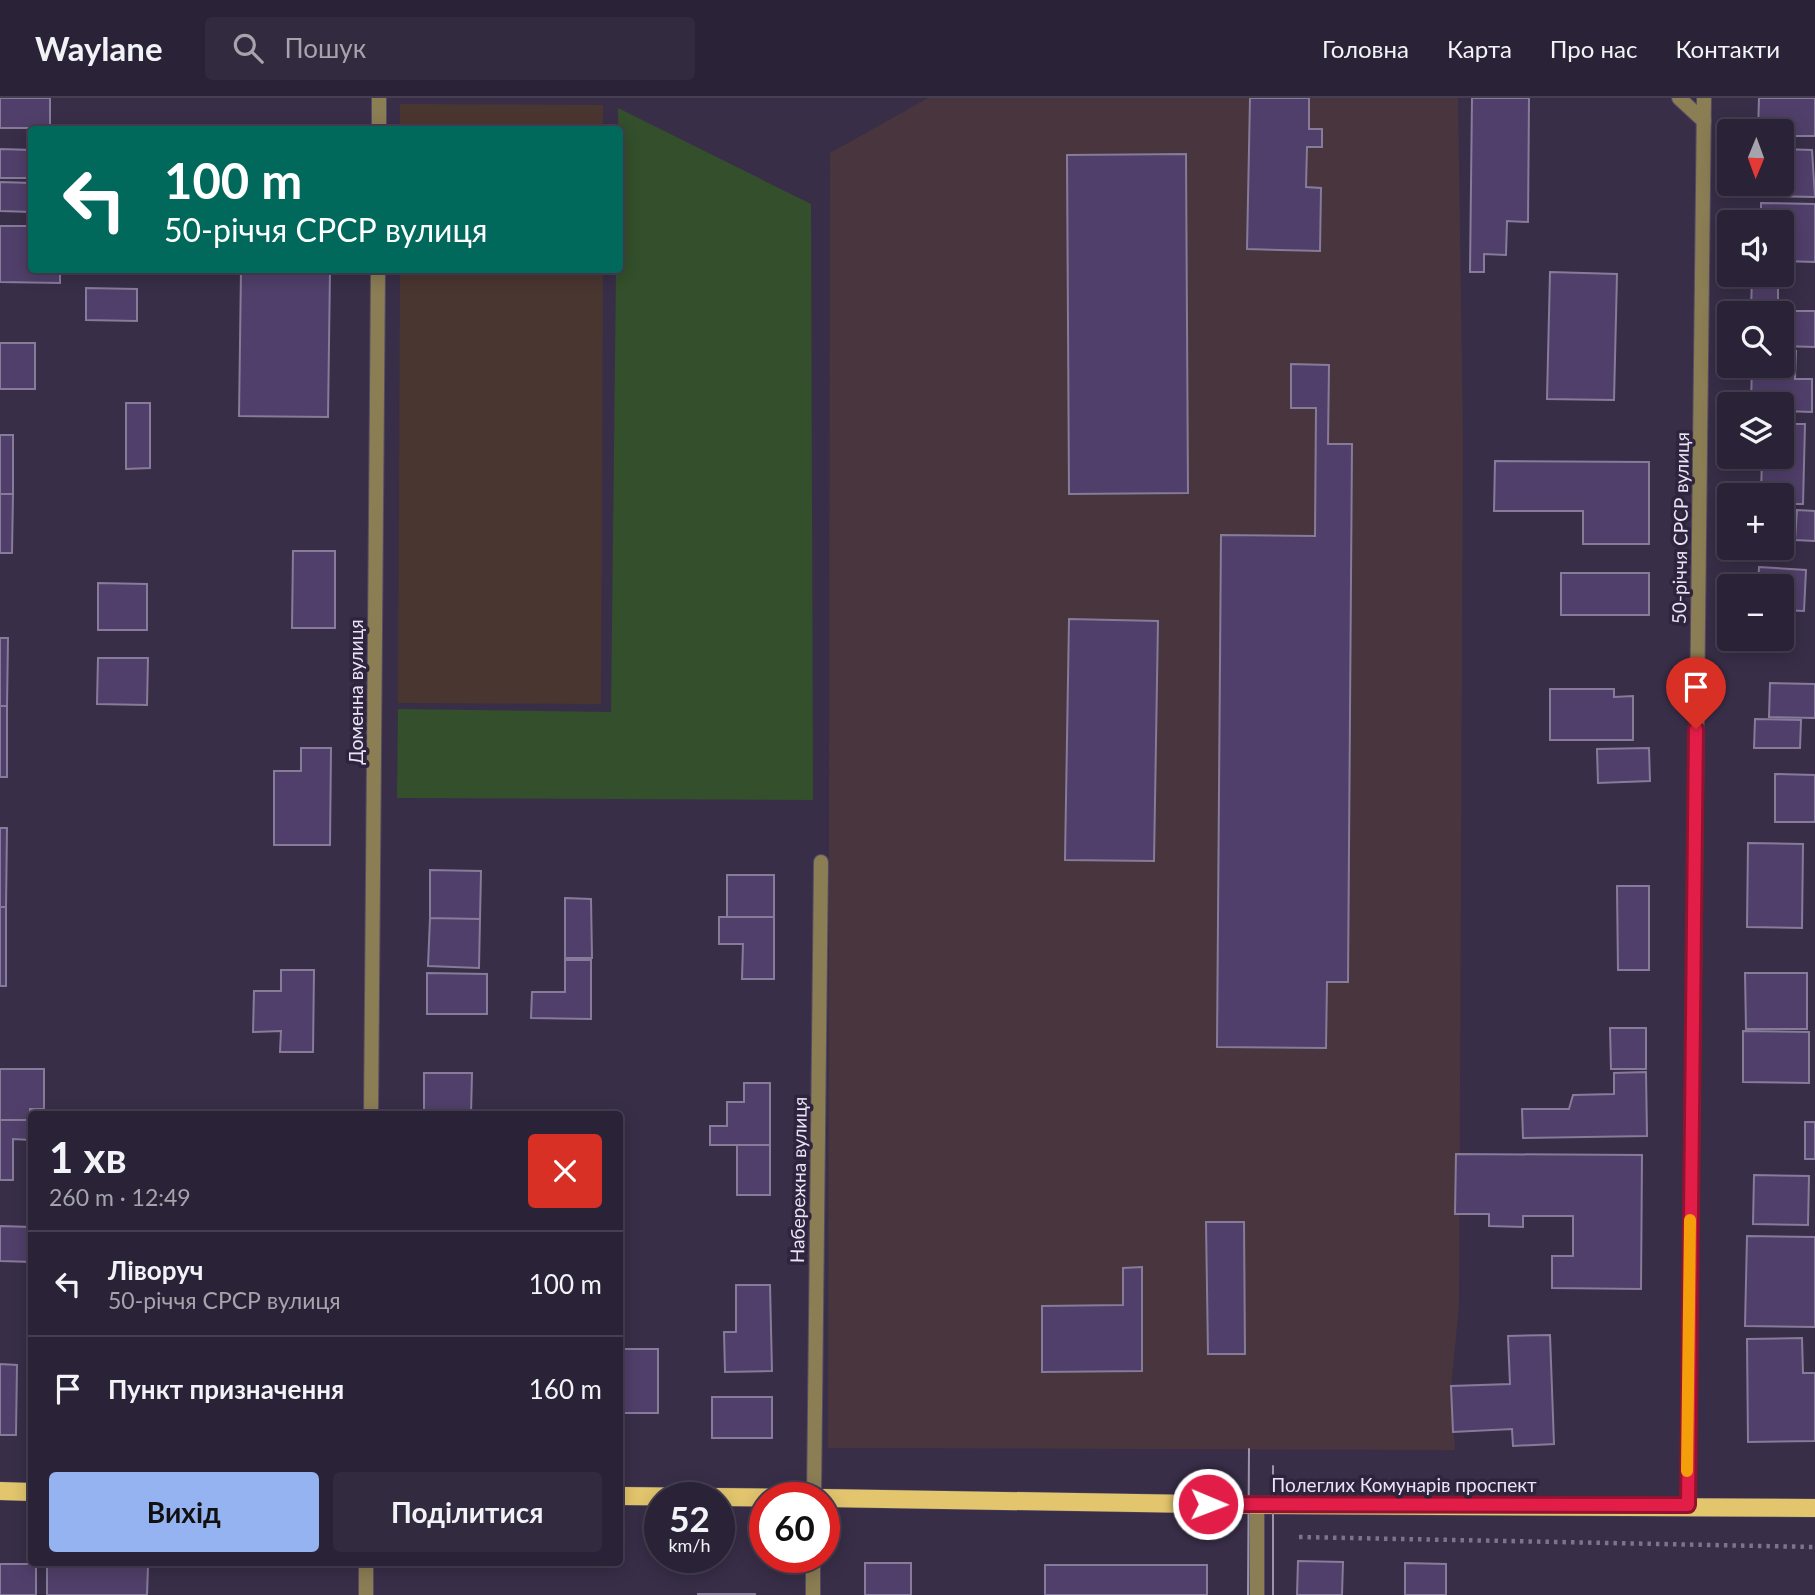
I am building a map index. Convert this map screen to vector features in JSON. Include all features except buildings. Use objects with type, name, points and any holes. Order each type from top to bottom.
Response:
[{"type":"main road","points":[[0,1491],[28,1492]]},
{"type":"main road","points":[[623,1496],[749,1497]]},
{"type":"main road","name":"Полеглих Комунарів проспект","points":[[840,1498],[1258,1505],[1688,1505],[1815,1508]]},
{"type":"street","points":[[379,98],[379,126]]},
{"type":"street","points":[[1679,98],[1704,121]]},
{"type":"street","name":"50-річчя СРСР вулиця","points":[[1688,1505],[1704,98]]},
{"type":"street","name":"Доменна вулиця","points":[[370,1111],[378,273]]},
{"type":"street","name":"Набережна вулиця","points":[[814,1482],[821,862]]},
{"type":"street","points":[[1257,1595],[1258,1505]]},
{"type":"street","points":[[366,1566],[366,1595]]},
{"type":"street","points":[[813,1573],[813,1595]]},
{"type":"path","points":[[1299,1537],[1815,1547]]},
{"type":"shaded area","points":[[928,98],[1458,98],[1463,436],[1459,1307],[1451,1387],[1455,1450],[828,1448],[830,153]]},
{"type":"shaded area","points":[[400,104],[603,105],[603,126],[400,126]]},
{"type":"shaded area","points":[[400,273],[603,273],[601,704],[398,703]]},
{"type":"green space","points":[[618,108],[811,204],[813,800],[397,798],[398,709],[611,712],[616,273],[623,273],[623,126],[618,126]]},
{"type":"tram line","points":[[1248,1595],[1249,1449]]},
{"type":"tram line","points":[[1273,1466],[1273,1595]]},
{"type":"slow traffic","points":[[1687,1471],[1690,1220]]},
{"type":"route","points":[[1208,1504],[1688,1505],[1696,729]]}]
